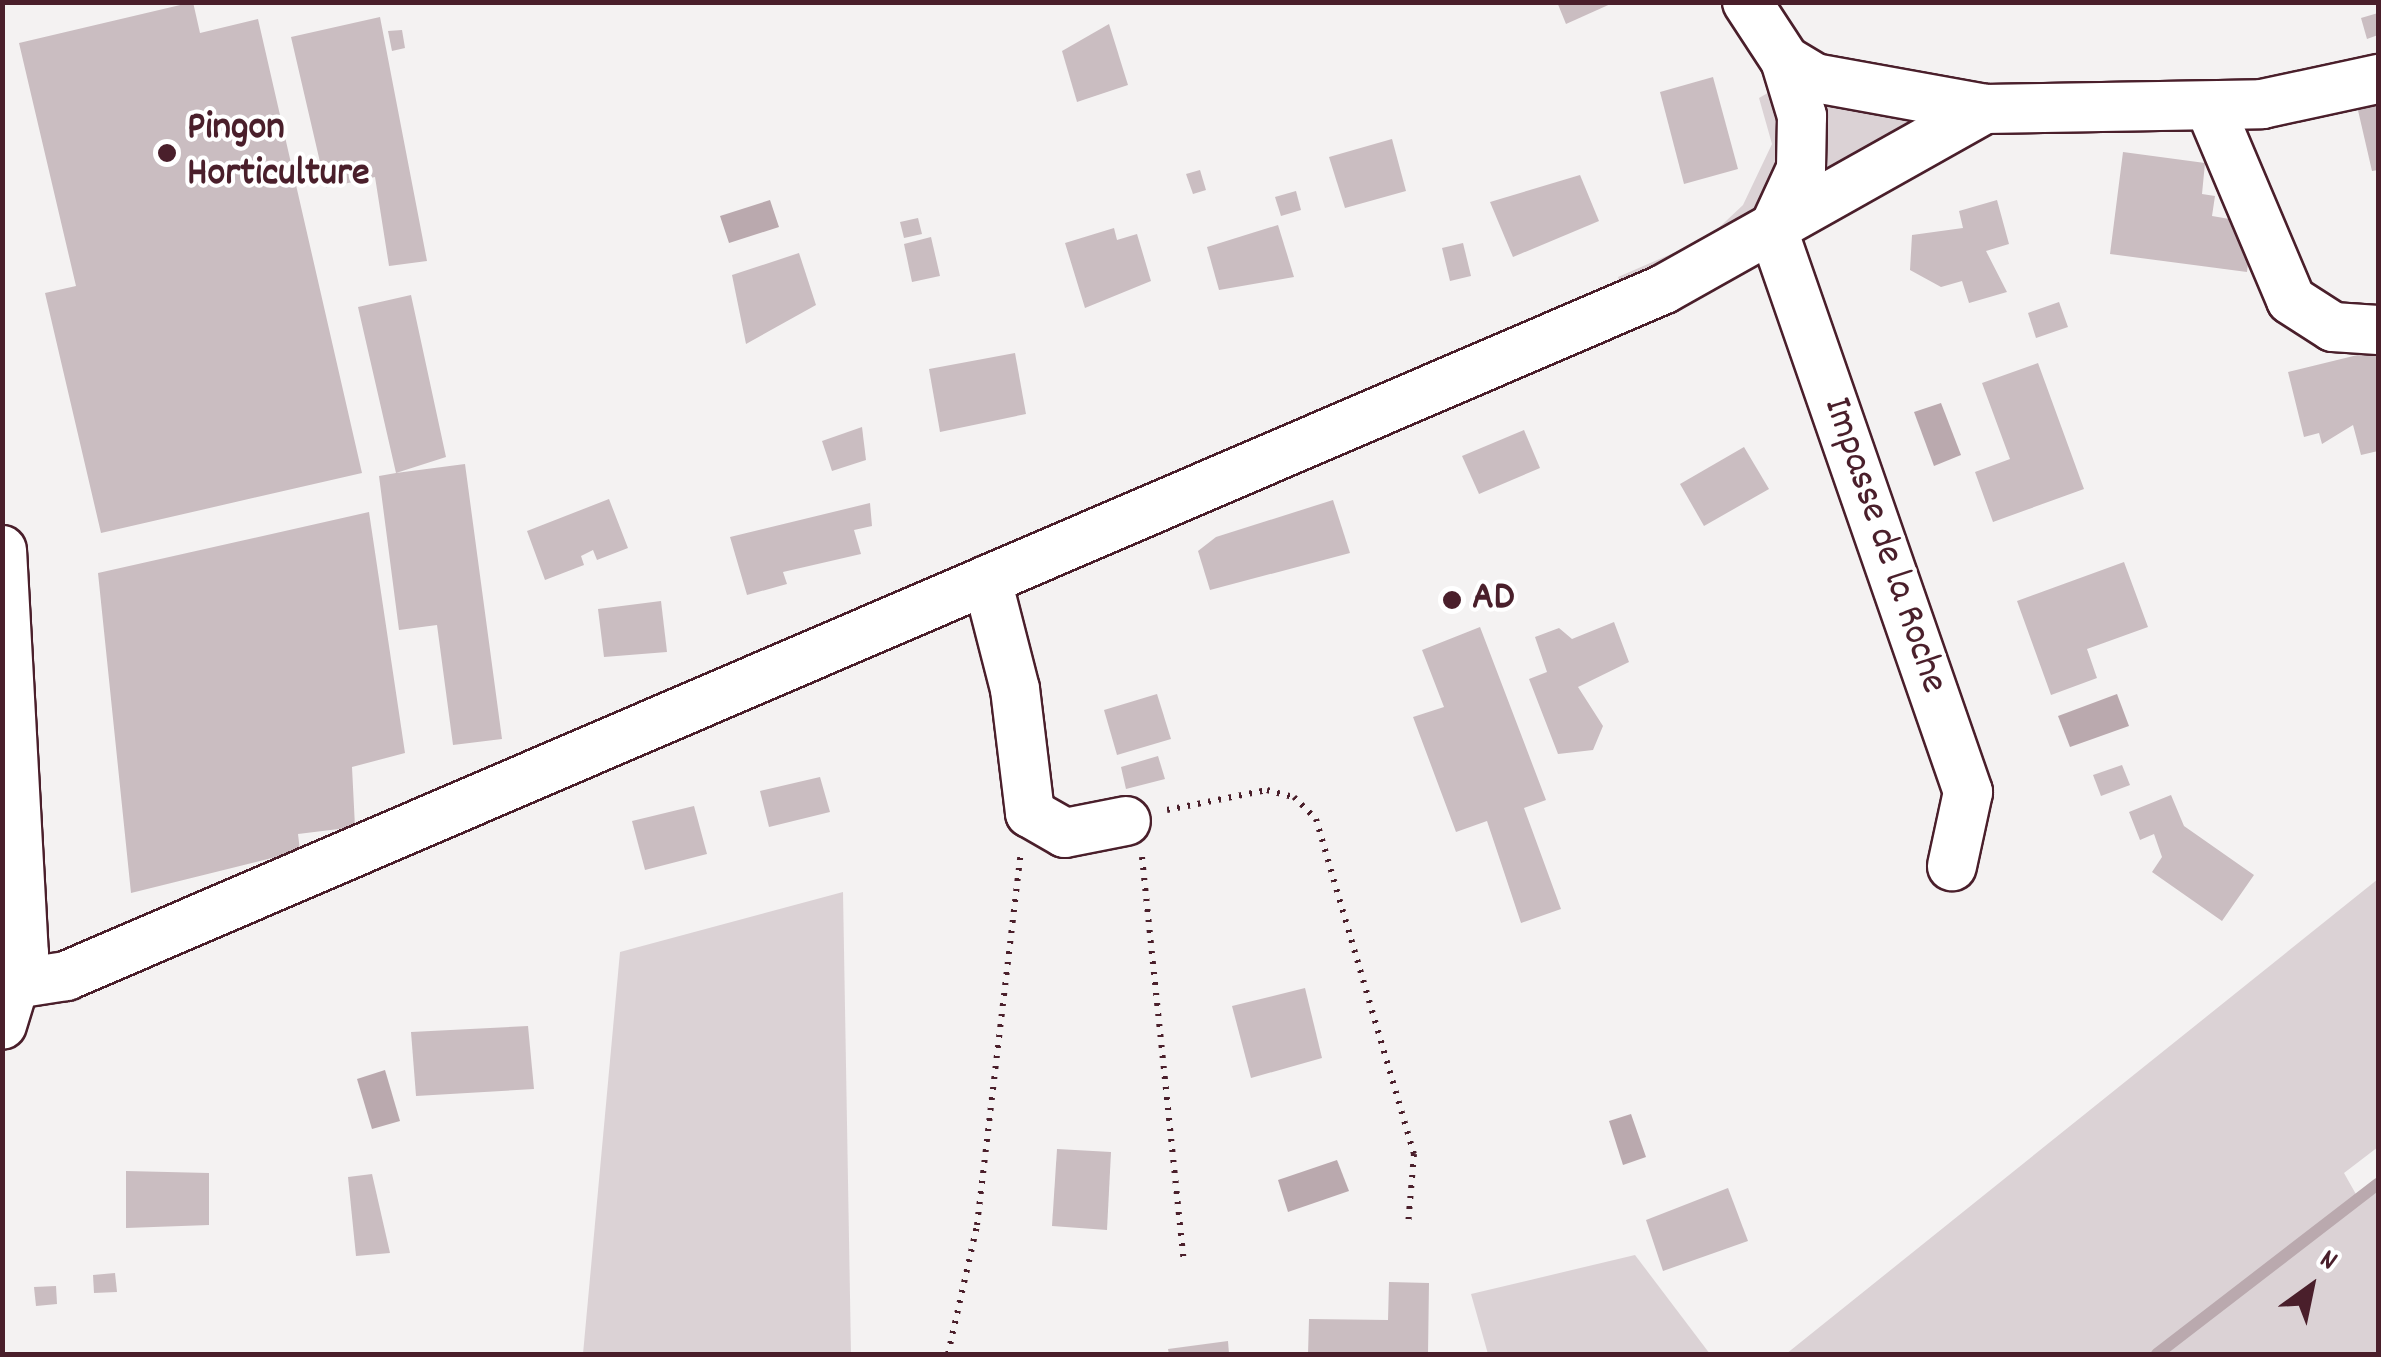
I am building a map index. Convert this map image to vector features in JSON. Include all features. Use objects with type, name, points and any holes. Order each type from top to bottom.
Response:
[{"type":"street","points":[[1747,2],[1785,60],[1805,144],[1773,230]]},
{"type":"street","points":[[1785,60],[1815,78],[1986,109],[2210,108],[2378,79]]},
{"type":"street","points":[[2210,108],[2291,300],[2333,327],[2378,330]]},
{"type":"street","points":[[2,550],[12,1004],[66,976],[1650,296],[1986,109]]},
{"type":"street","name":"Impasse de la Roche","points":[[1773,230],[1968,792],[1952,866]]},
{"type":"street","points":[[987,580],[1016,689],[1030,813],[1065,833],[1126,821]]},
{"type":"path","points":[[1184,1262],[1144,864],[1126,821],[1250,790],[1282,792],[1316,819],[1414,1154],[1408,1225]]},
{"type":"path","points":[[948,1354],[976,1224],[1030,813]]},
{"type":"shaded area","points":[[1809,87],[1941,109],[1815,192]]},
{"type":"shaded area","points":[[1773,90],[1783,163],[1756,215],[1621,288],[1618,277],[1708,238],[1743,205],[1772,144],[1759,98]]},
{"type":"shaded area","points":[[770,200],[779,227],[729,243],[720,216]]},
{"type":"shaded area","points":[[1941,403],[1961,455],[1934,466],[1914,412]]},
{"type":"shaded area","points":[[2117,694],[2129,726],[2070,747],[2058,716]]},
{"type":"shaded area","points":[[2378,879],[2378,1147],[2344,1173],[2357,1196],[2378,1180],[2378,1354],[1786,1354]]},
{"type":"shaded area","points":[[843,892],[851,1354],[583,1354],[620,952]]},
{"type":"shaded area","points":[[385,1070],[400,1121],[372,1129],[357,1079]]},
{"type":"shaded area","points":[[1631,1114],[1646,1157],[1623,1165],[1609,1121]]},
{"type":"shaded area","points":[[1337,1160],[1349,1191],[1288,1212],[1278,1180]]},
{"type":"shaded area","points":[[1635,1255],[1710,1354],[1488,1354],[1471,1294]]},
{"type":"building","points":[[193,2],[200,33],[258,19],[362,473],[101,533],[45,293],[76,286],[19,43]]},
{"type":"building","points":[[1557,2],[1615,2],[1566,24]]},
{"type":"building","points":[[2378,13],[2378,35],[2367,39],[2361,18]]},
{"type":"building","points":[[380,17],[427,261],[389,266],[375,177],[326,188],[291,37]]},
{"type":"building","points":[[1109,24],[1128,85],[1077,102],[1062,51]]},
{"type":"building","points":[[402,30],[405,48],[392,51],[388,31]]},
{"type":"building","points":[[1713,77],[1738,169],[1684,184],[1660,92]]},
{"type":"building","points":[[2378,100],[2378,170],[2372,171],[2357,106]]},
{"type":"building","points":[[1392,139],[1406,191],[1345,208],[1329,157]]},
{"type":"building","points":[[2123,152],[2205,163],[2202,194],[2215,196],[2212,216],[2253,223],[2247,272],[2110,254]]},
{"type":"building","points":[[1200,170],[1206,190],[1193,194],[1186,174]]},
{"type":"building","points":[[1580,175],[1599,221],[1513,257],[1490,202]]},
{"type":"building","points":[[1296,191],[1301,210],[1281,216],[1275,197]]},
{"type":"building","points":[[1997,200],[2009,244],[1986,251],[2007,292],[1969,303],[1962,281],[1941,287],[1910,270],[1912,235],[1963,228],[1959,211]]},
{"type":"building","points":[[918,218],[922,234],[904,238],[900,222]]},
{"type":"building","points":[[1278,225],[1294,277],[1219,290],[1207,247]]},
{"type":"building","points":[[1114,228],[1117,240],[1137,234],[1151,281],[1085,308],[1065,243]]},
{"type":"building","points":[[931,237],[940,276],[912,282],[904,244]]},
{"type":"building","points":[[1463,243],[1471,276],[1450,281],[1442,248]]},
{"type":"building","points":[[799,253],[816,305],[746,344],[732,275]]},
{"type":"building","points":[[411,295],[446,457],[396,473],[358,307]]},
{"type":"building","points":[[2059,302],[2068,327],[2036,338],[2028,313]]},
{"type":"building","points":[[2378,350],[2378,451],[2361,455],[2353,425],[2322,444],[2319,433],[2304,437],[2288,372]]},
{"type":"building","points":[[1015,353],[1026,414],[940,432],[929,369]]},
{"type":"building","points":[[2038,363],[2084,489],[1993,522],[1975,472],[2010,459],[1982,383]]},
{"type":"building","points":[[862,427],[866,460],[832,471],[822,441]]},
{"type":"building","points":[[1524,430],[1540,468],[1479,494],[1462,456]]},
{"type":"building","points":[[1744,447],[1769,489],[1704,526],[1680,484]]},
{"type":"building","points":[[465,464],[502,739],[453,745],[437,625],[399,630],[379,476]]},
{"type":"building","points":[[609,499],[628,548],[597,560],[593,550],[581,556],[584,565],[545,580],[527,531]]},
{"type":"building","points":[[1333,500],[1350,553],[1210,590],[1198,551],[1216,537]]},
{"type":"building","points":[[870,503],[872,526],[854,530],[861,554],[783,572],[787,584],[747,595],[730,537]]},
{"type":"building","points":[[369,512],[405,753],[352,767],[355,827],[298,834],[300,851],[131,893],[98,573]]},
{"type":"building","points":[[2124,562],[2148,627],[2087,649],[2097,678],[2051,695],[2017,601]]},
{"type":"building","points":[[661,601],[667,652],[604,657],[598,609]]},
{"type":"building","points":[[1614,622],[1629,662],[1578,687],[1603,726],[1593,750],[1558,754],[1529,679],[1547,672],[1535,637],[1559,628],[1572,639]]},
{"type":"building","points":[[1480,627],[1546,800],[1524,808],[1561,909],[1521,923],[1487,821],[1456,832],[1413,717],[1444,707],[1422,650]]},
{"type":"building","points":[[1157,694],[1171,739],[1117,755],[1104,710]]},
{"type":"building","points":[[1158,756],[1165,779],[1126,789],[1121,767]]},
{"type":"building","points":[[2122,765],[2130,785],[2101,796],[2093,775]]},
{"type":"building","points":[[820,777],[830,812],[769,827],[760,791]]},
{"type":"building","points":[[2171,795],[2184,826],[2254,875],[2222,921],[2152,872],[2162,857],[2154,834],[2140,840],[2129,812]]},
{"type":"building","points":[[694,806],[707,854],[645,870],[632,821]]},
{"type":"building","points":[[1305,988],[1322,1058],[1251,1078],[1232,1006]]},
{"type":"building","points":[[528,1026],[534,1089],[416,1096],[411,1032]]},
{"type":"building","points":[[1057,1149],[1111,1152],[1107,1230],[1052,1226]]},
{"type":"building","points":[[126,1171],[209,1173],[209,1225],[126,1228]]},
{"type":"building","points":[[372,1174],[390,1253],[356,1256],[348,1177]]},
{"type":"building","points":[[1728,1188],[1748,1241],[1663,1271],[1646,1220]]},
{"type":"building","points":[[115,1273],[117,1292],[94,1293],[93,1275]]},
{"type":"building","points":[[1389,1282],[1429,1283],[1428,1354],[1308,1354],[1309,1319],[1388,1320]]},
{"type":"building","points":[[56,1286],[57,1304],[36,1306],[34,1287]]},
{"type":"building","points":[[1228,1341],[1229,1354],[1169,1354],[1168,1349]]},
{"type":"waterway","points":[[2157,1354],[2378,1184]]},
{"type":"place","name":"Pingon Horticulture","points":[[167,153]]},
{"type":"place","name":"AD","points":[[1452,600]]}]
